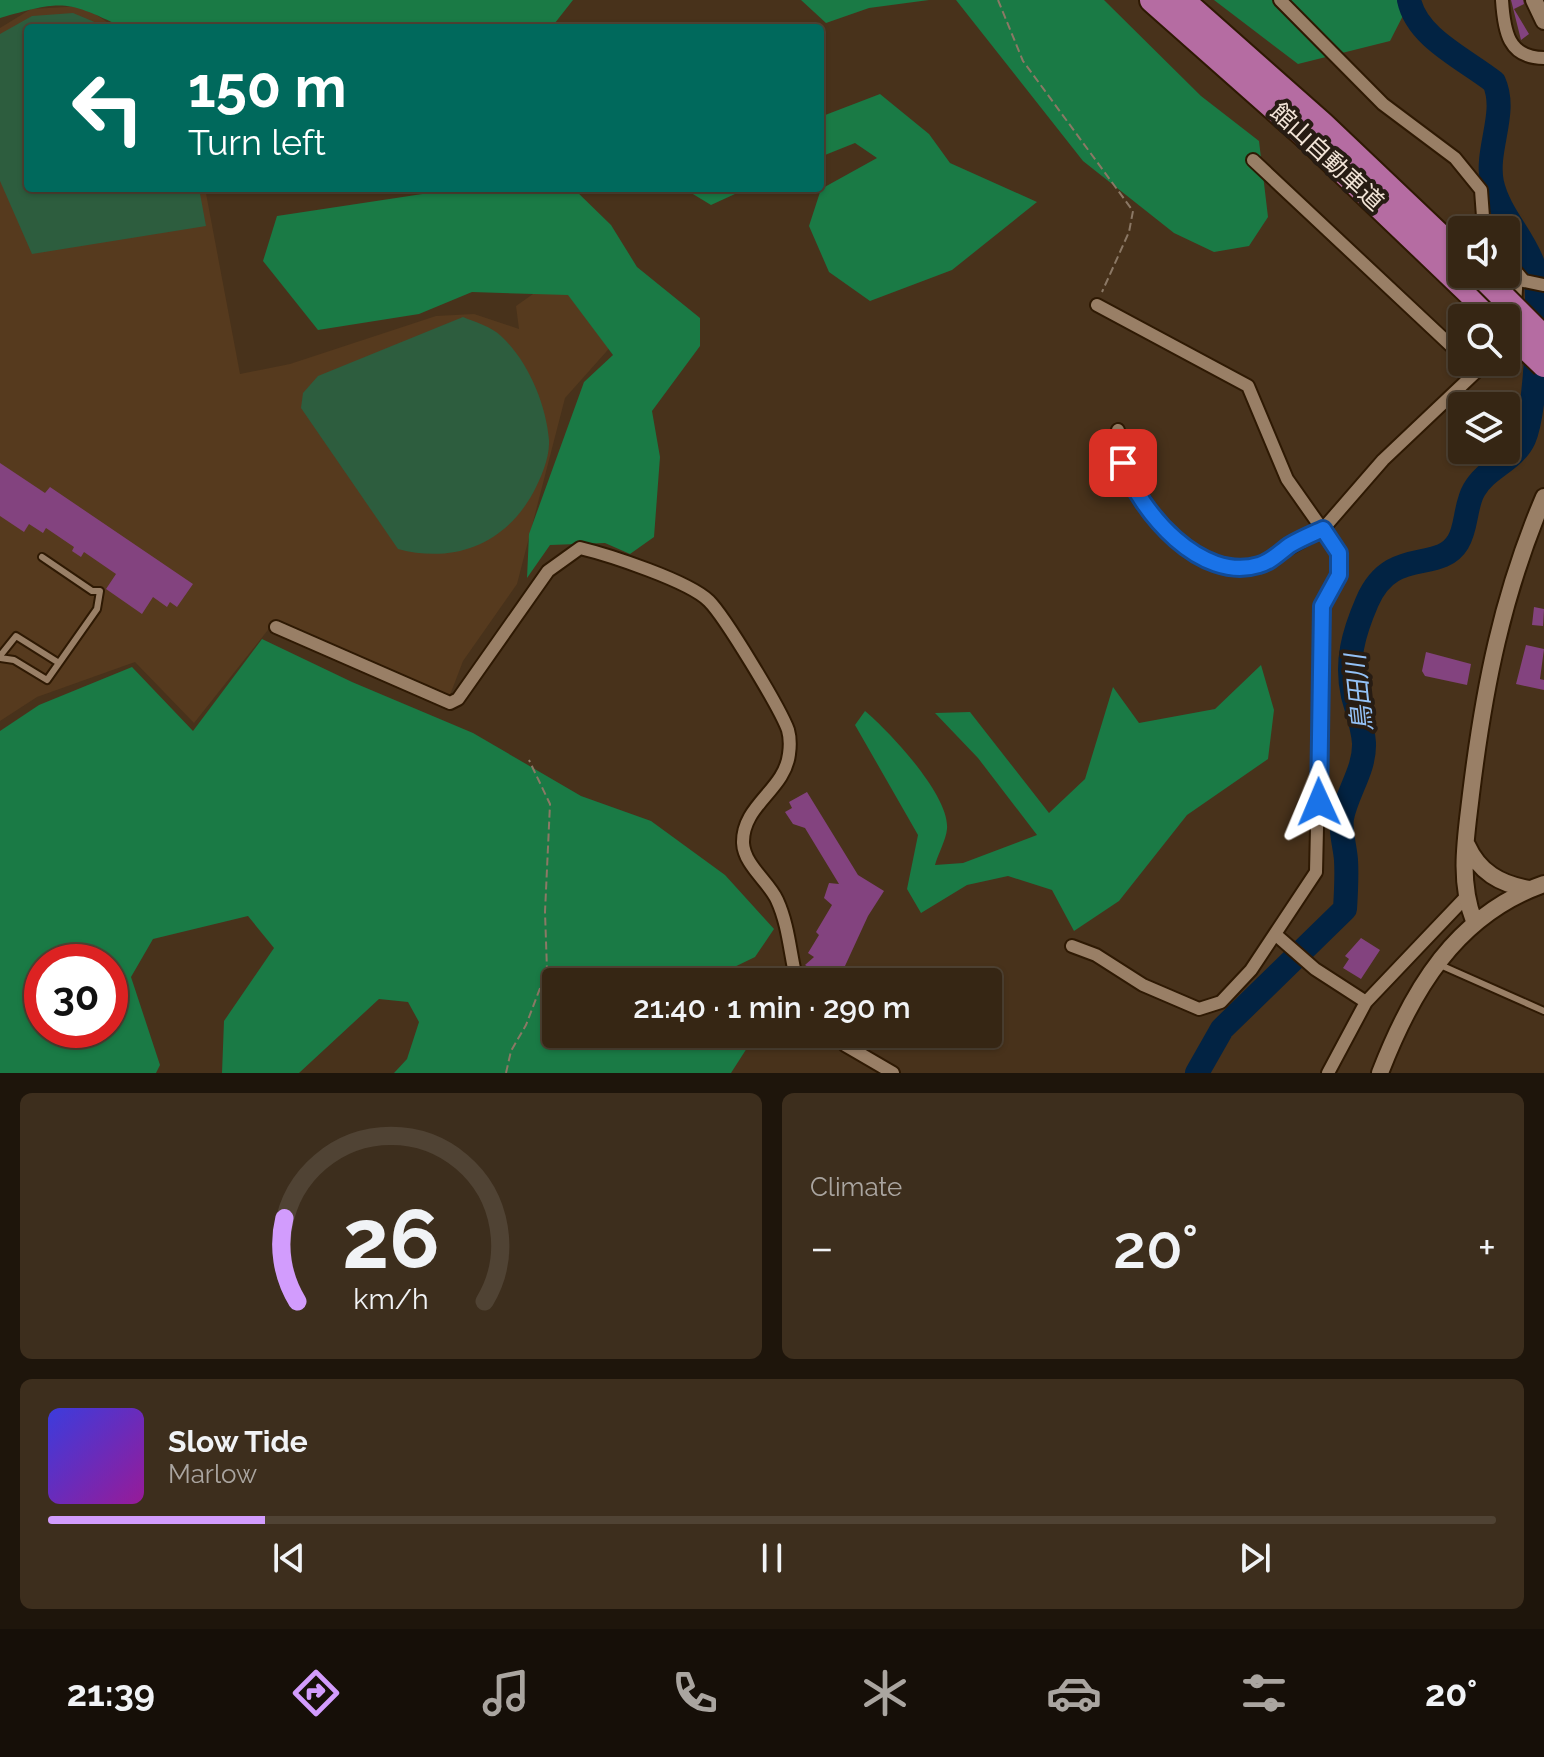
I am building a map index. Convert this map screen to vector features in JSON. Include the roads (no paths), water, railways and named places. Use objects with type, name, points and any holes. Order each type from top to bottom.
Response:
[{"type":"highway","name":"館山自動車道","points":[[1152,0],[1309,139],[1448,256]]},
{"type":"highway","name":"館山自動車道","points":[[1182,0],[1322,124],[1448,244]]},
{"type":"highway","name":"館山自動車道","points":[[1486,288],[1544,338]]},
{"type":"highway","points":[[1520,342],[1544,365]]},
{"type":"street","points":[[1280,0],[1383,104],[1455,158],[1481,190],[1483,216]]},
{"type":"street","points":[[1502,0],[1503,25],[1512,47],[1519,53],[1544,58]]},
{"type":"street","points":[[1534,0],[1544,21]]},
{"type":"street","points":[[1253,160],[1448,343]]},
{"type":"street","points":[[1520,276],[1524,281],[1544,285]]},
{"type":"street","points":[[1072,946],[1096,955],[1143,985],[1199,1009],[1221,1002],[1278,937],[1307,888],[1319,857],[1317,740],[1322,606],[1339,575],[1339,553],[1287,479],[1248,386],[1097,305]]},
{"type":"street","points":[[1118,430],[1127,474],[1160,524],[1201,558],[1230,567],[1257,566],[1323,529],[1383,460],[1463,376]]},
{"type":"street","points":[[1474,921],[1465,898],[1466,844],[1496,631],[1517,560],[1544,497]]},
{"type":"street","points":[[276,627],[450,703],[458,699],[548,571],[580,548],[682,585],[708,600],[775,704],[789,733],[789,755],[783,777],[748,816],[743,845],[758,874],[777,898],[789,935],[795,968]]},
{"type":"street","points":[[1466,844],[1473,860],[1499,881],[1537,887]]},
{"type":"street","points":[[1380,1073],[1424,979],[1436,963],[1474,921],[1537,887]]},
{"type":"street","points":[[1328,1073],[1366,1002],[1465,898]]},
{"type":"street","points":[[1278,937],[1315,969],[1366,1002]]},
{"type":"street","points":[[850,1048],[893,1073]]},
{"type":"lane","points":[[42,557],[92,591],[100,591],[97,609],[59,663],[47,680],[14,660],[0,657],[16,636],[59,663]]},
{"type":"lane","points":[[1436,963],[1544,1011]]},
{"type":"waterway","name":"鳥田川","points":[[1197,1073],[1222,1029],[1345,909],[1346,866],[1342,818],[1364,753],[1351,683],[1350,659],[1367,602],[1377,584],[1389,573],[1401,566],[1439,557],[1450,551],[1461,536],[1474,490],[1485,476],[1519,447],[1528,425],[1536,352],[1536,278],[1529,254],[1500,205],[1492,183],[1491,157],[1498,119],[1498,94],[1494,82],[1432,37],[1422,26],[1409,0]]}]
